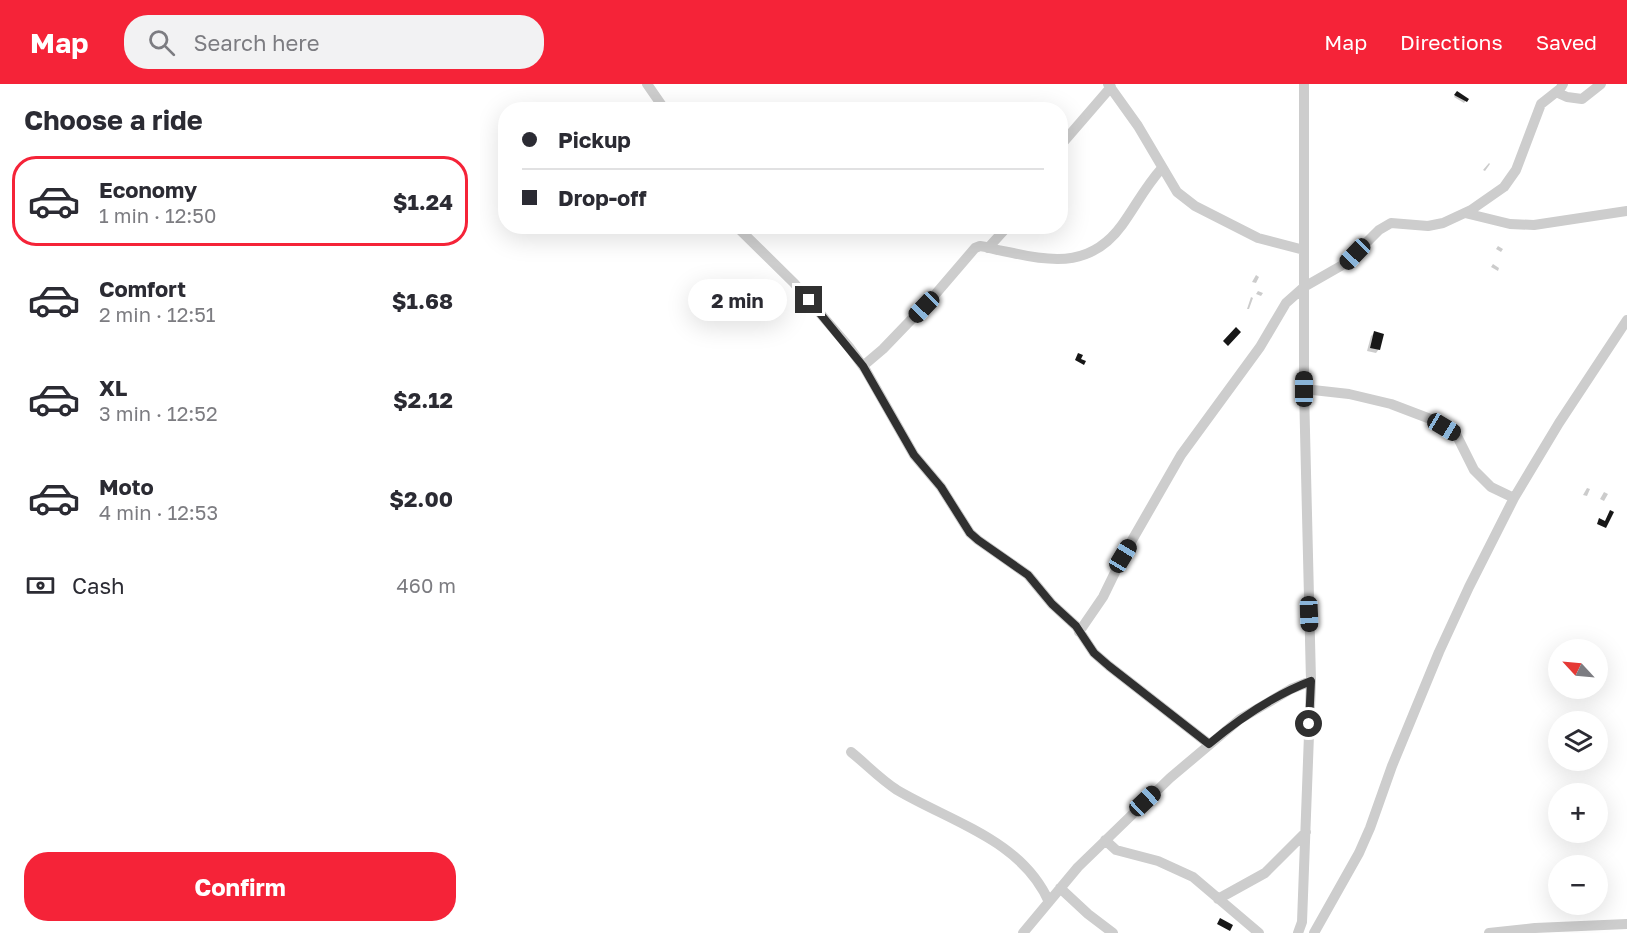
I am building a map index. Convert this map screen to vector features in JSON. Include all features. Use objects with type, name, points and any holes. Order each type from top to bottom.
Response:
[{"type":"street","points":[[647,84],[659,102]]},
{"type":"street","points":[[1298,933],[1302,922],[1311,681],[1304,389],[1304,84]]},
{"type":"street","points":[[1079,632],[1103,597],[1123,556],[1181,455],[1260,347],[1286,303],[1305,287],[1347,263],[1379,230],[1391,223],[1428,226],[1443,223],[1464,213],[1504,187],[1516,170],[1541,104],[1560,88],[1567,97],[1582,99],[1601,84]]},
{"type":"street","points":[[1068,136],[1109,86],[1138,126],[1177,192],[1195,206],[1258,238],[1304,250]]},
{"type":"street","points":[[863,366],[883,349],[933,297],[975,248],[980,246],[1035,258],[1059,260],[1082,257],[1102,246],[1121,226],[1145,187],[1162,168]]},
{"type":"street","points":[[1464,213],[1510,224],[1534,225],[1627,212]]},
{"type":"street","points":[[744,234],[794,284],[849,347],[863,366],[914,455],[941,487],[970,533],[1028,575],[1079,632],[1094,653],[1209,744]]},
{"type":"street","points":[[988,248],[1001,234]]},
{"type":"street","points":[[1319,930],[1370,828],[1392,766],[1439,652],[1469,587],[1538,456],[1627,320]]},
{"type":"street","points":[[1304,389],[1349,394],[1380,401],[1433,420],[1456,434],[1474,470],[1491,487],[1514,498]]},
{"type":"street","points":[[1023,933],[1078,867],[1170,778],[1240,719],[1291,689],[1311,681]]},
{"type":"street","points":[[851,752],[897,790],[961,822],[1023,862],[1043,888],[1049,902]]},
{"type":"street","points":[[1218,898],[1265,873],[1306,831]]},
{"type":"street","points":[[1105,840],[1116,850],[1158,861],[1193,877],[1259,933]]},
{"type":"street","points":[[1060,888],[1113,933]]},
{"type":"street","points":[[1489,933],[1535,928],[1627,924]]},
{"type":"building","points":[[1457,91],[1469,99],[1467,102],[1454,95]]},
{"type":"building","points":[[1236,327],[1241,332],[1228,346],[1223,341]]},
{"type":"building","points":[[1374,331],[1384,334],[1380,350],[1370,348]]},
{"type":"building","points":[[1078,353],[1083,355],[1081,359],[1086,361],[1084,365],[1075,360]]},
{"type":"building","points":[[1610,510],[1614,512],[1606,528],[1597,524],[1599,518],[1605,521]]},
{"type":"building","points":[[1220,918],[1233,925],[1230,931],[1217,924]]},
{"type":"route","points":[[809,300],[863,366],[914,455],[941,487],[970,533],[1028,575],[1052,604],[1076,626],[1094,653],[1132,686],[1209,744],[1240,719],[1265,703],[1311,681],[1309,724]]}]
